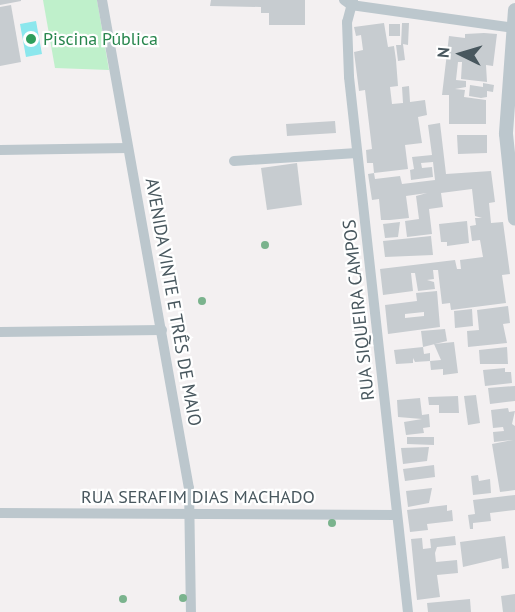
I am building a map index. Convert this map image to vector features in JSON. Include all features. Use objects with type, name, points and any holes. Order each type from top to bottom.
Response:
[{"type":"street","name":"AVENIDA VINTE E TRÊS DE MAIO","points":[[102,0],[162,330],[191,513],[191,612]]},
{"type":"street","points":[[350,2],[513,27]]},
{"type":"street","name":"RUA SIQUEIRA CAMPOS","points":[[350,2],[347,41],[357,153],[408,612]]},
{"type":"street","points":[[515,10],[506,134],[515,219]]},
{"type":"street","points":[[0,150],[128,148]]},
{"type":"street","points":[[234,161],[357,153]]},
{"type":"street","points":[[0,332],[162,330]]},
{"type":"street","name":"RUA SERAFIM DIAS MACHADO","points":[[0,513],[396,515]]},
{"type":"green space","points":[[43,0],[97,0],[109,70],[55,68]]},
{"type":"water","name":"Piscina Pública","points":[[36,21],[42,54],[26,57],[20,24]]},
{"type":"building","points":[[0,0],[21,0],[21,1],[0,5]]},
{"type":"building","points":[[211,0],[305,0],[305,25],[269,25],[269,13],[261,13],[261,7],[210,6]]},
{"type":"building","points":[[11,5],[21,62],[0,66],[0,7]]},
{"type":"building","points":[[384,23],[388,47],[394,46],[396,60],[398,86],[390,87],[392,104],[403,103],[402,87],[409,86],[410,102],[425,100],[427,115],[418,117],[422,143],[405,145],[408,169],[374,173],[373,163],[367,163],[366,150],[372,149],[365,90],[359,91],[354,52],[363,50],[361,35],[356,36],[354,27]]},
{"type":"building","points":[[402,23],[409,23],[408,45],[403,44],[405,60],[398,61],[396,45],[401,45]]},
{"type":"building","points":[[389,24],[400,24],[400,36],[389,36]]},
{"type":"building","points":[[465,34],[497,34],[493,66],[486,65],[487,82],[461,79],[462,62],[458,62],[456,80],[466,81],[466,87],[455,89],[465,90],[464,97],[486,100],[486,124],[449,124],[449,95],[442,95],[449,36],[465,38]]},
{"type":"building","points":[[483,83],[494,85],[493,92],[487,91],[487,97],[481,98],[469,96],[470,85],[483,87]]},
{"type":"building","points":[[335,121],[336,133],[287,136],[286,124]]},
{"type":"building","points":[[440,123],[446,174],[491,171],[495,202],[489,203],[491,223],[503,222],[510,274],[502,275],[506,303],[451,310],[450,303],[442,304],[438,270],[433,270],[434,279],[427,280],[434,282],[435,289],[418,291],[415,273],[411,273],[413,291],[383,295],[380,269],[455,260],[457,269],[461,269],[460,260],[483,257],[480,240],[472,241],[470,226],[476,225],[475,218],[482,218],[475,216],[472,189],[441,193],[443,207],[429,209],[432,234],[407,237],[405,221],[419,219],[416,196],[427,193],[406,196],[409,218],[381,220],[379,199],[372,200],[368,174],[374,173],[375,179],[400,176],[402,184],[435,180],[433,162],[421,163],[422,168],[432,167],[433,177],[411,180],[410,170],[414,169],[412,157],[432,155],[428,125]]},
{"type":"building","points":[[457,135],[487,135],[487,153],[458,154]]},
{"type":"building","points":[[297,163],[302,205],[267,210],[261,168]]},
{"type":"building","points":[[467,221],[469,243],[447,246],[447,242],[441,242],[439,224]]},
{"type":"building","points":[[400,222],[398,237],[385,238],[383,224]]},
{"type":"building","points":[[431,236],[433,255],[385,257],[383,241]]},
{"type":"building","points":[[437,291],[440,327],[388,334],[385,305],[417,301],[416,293]],"holes":[[[424,312],[424,316],[405,318],[405,314]]]},
{"type":"building","points":[[508,306],[510,323],[503,324],[507,343],[468,347],[467,331],[479,330],[477,310]]},
{"type":"building","points":[[472,309],[473,326],[455,328],[454,311]]},
{"type":"building","points":[[445,329],[447,341],[423,347],[421,331]]},
{"type":"building","points":[[454,342],[458,373],[443,375],[443,369],[431,370],[430,361],[441,360],[434,344]]},
{"type":"building","points":[[423,347],[424,354],[430,353],[430,361],[415,362],[413,358],[413,363],[396,364],[394,350]]},
{"type":"building","points":[[507,347],[508,364],[480,364],[479,350]]},
{"type":"building","points":[[505,368],[505,372],[511,372],[512,383],[485,386],[483,370]]},
{"type":"building","points":[[515,386],[515,401],[490,404],[488,388]]},
{"type":"building","points":[[476,395],[480,423],[468,425],[464,396]]},
{"type":"building","points":[[458,396],[459,413],[439,413],[439,405],[429,405],[428,397]]},
{"type":"building","points":[[420,398],[422,415],[429,414],[430,427],[423,428],[424,433],[406,435],[404,422],[422,419],[398,417],[397,400]]},
{"type":"building","points":[[508,408],[509,412],[515,411],[512,424],[515,426],[515,490],[500,492],[492,444],[513,440],[494,442],[493,432],[504,431],[503,427],[493,428],[491,410]]},
{"type":"building","points":[[407,437],[434,437],[434,445],[407,444]]},
{"type":"building","points":[[429,447],[427,461],[403,464],[401,448]]},
{"type":"building","points":[[434,465],[435,477],[405,481],[403,469]]},
{"type":"building","points":[[478,475],[479,481],[490,479],[491,493],[473,495],[471,476]]},
{"type":"building","points":[[432,488],[429,503],[408,507],[406,491]]},
{"type":"building","points":[[515,495],[515,510],[490,513],[491,521],[473,523],[473,529],[470,529],[468,515],[475,514],[473,500]]},
{"type":"building","points":[[447,505],[447,511],[452,510],[453,521],[427,524],[428,530],[410,532],[407,510]]},
{"type":"building","points":[[455,536],[456,545],[437,547],[435,553],[436,562],[457,560],[458,573],[437,575],[440,597],[417,600],[411,539],[422,538],[423,549],[431,548],[430,539]]},
{"type":"building","points":[[505,536],[509,568],[502,569],[501,558],[463,567],[460,542]]},
{"type":"building","points":[[515,594],[515,612],[503,612],[501,596]]},
{"type":"building","points":[[470,599],[471,612],[428,612],[427,603]]},
{"type":"place","name":"Piscina Pública","points":[[31,39]]}]
